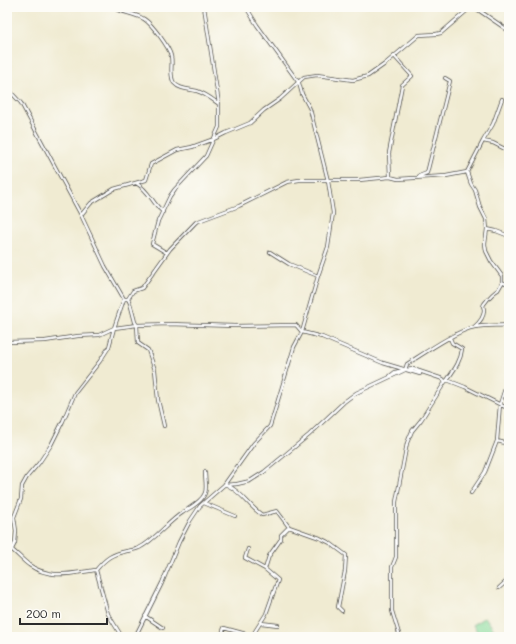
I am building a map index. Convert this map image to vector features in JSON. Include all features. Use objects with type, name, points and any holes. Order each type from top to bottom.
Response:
[{"type":"street","points":[[112,7],[120,12],[144,19],[169,48],[172,58],[171,72],[173,82],[179,87],[209,96],[219,104]]},
{"type":"street","points":[[167,253],[152,244],[158,221],[175,189],[206,156],[218,127],[219,104],[204,7]]},
{"type":"street","points":[[135,637],[162,583],[187,526],[200,506],[224,484],[254,443],[270,426],[294,347],[302,332],[328,247],[333,213],[328,181],[310,109],[302,94],[299,83],[257,25],[246,7]]},
{"type":"street","points":[[81,215],[91,203],[114,189],[146,180],[148,178],[149,166],[151,164],[177,150],[214,139],[250,123],[264,110],[299,83],[304,77],[317,75],[353,80],[368,76],[420,36],[442,33],[472,7],[509,31]]},
{"type":"street","points":[[390,177],[389,153],[402,85],[412,76],[394,56]]},
{"type":"street","points":[[414,178],[427,173],[450,81],[445,78]]},
{"type":"street","points":[[7,88],[21,103],[81,215],[105,266],[130,303],[137,325],[138,343],[148,350],[155,370],[158,400],[164,426]]},
{"type":"street","points":[[405,370],[407,364],[450,338],[474,327],[480,322],[484,304],[498,290],[502,282],[502,276],[486,251],[486,219],[467,172],[493,124],[502,99]]},
{"type":"street","points":[[483,141],[493,143],[509,151]]},
{"type":"street","points":[[12,549],[15,543],[16,531],[14,518],[21,499],[22,486],[27,477],[40,463],[51,445],[75,393],[109,346],[114,328],[126,299],[133,291],[142,288],[167,253],[196,222],[249,201],[287,182],[299,180],[359,180],[390,177],[398,179],[446,176],[467,172]]},
{"type":"street","points":[[136,183],[147,192],[156,206],[163,212]]},
{"type":"street","points":[[487,229],[509,236]]},
{"type":"street","points":[[270,252],[289,264],[318,276]]},
{"type":"street","points":[[502,282],[509,283]]},
{"type":"street","points":[[7,342],[46,341],[78,336],[100,335],[114,328],[137,325],[296,325],[302,332],[322,337],[362,355],[420,374]]},
{"type":"street","points":[[474,327],[509,325]]},
{"type":"street","points":[[400,637],[392,611],[392,567],[396,557],[396,502],[407,443],[412,431],[458,364],[461,356],[462,349],[452,343],[450,338]]},
{"type":"street","points":[[224,484],[237,484],[250,481],[264,472],[309,435],[344,402],[356,393],[384,380],[395,372],[413,369],[465,386],[509,409]]},
{"type":"street","points":[[471,493],[485,472],[497,441],[500,404],[509,376]]},
{"type":"street","points":[[497,441],[509,444]]},
{"type":"street","points":[[7,546],[12,549],[19,558],[41,572],[56,575],[96,570],[104,560],[116,554],[139,549],[181,513],[188,510],[201,500],[205,494],[205,472]]},
{"type":"street","points":[[224,484],[240,493],[256,512],[262,515],[277,511],[289,528],[320,538],[330,543],[346,555],[345,571],[338,607],[342,611]]},
{"type":"street","points":[[204,503],[235,516]]},
{"type":"street","points":[[265,569],[269,556],[281,539],[281,535],[289,528]]},
{"type":"street","points":[[248,548],[245,558],[265,569],[278,580],[270,606],[252,636]]},
{"type":"street","points":[[96,570],[108,614],[122,637]]},
{"type":"street","points":[[499,588],[509,579]]},
{"type":"street","points":[[145,616],[164,628]]},
{"type":"street","points":[[261,623],[278,626]]},
{"type":"street","points":[[221,637],[224,628],[256,637]]},
{"type":"green space","points":[[485,617],[496,633],[490,637],[481,637],[473,625]]}]
